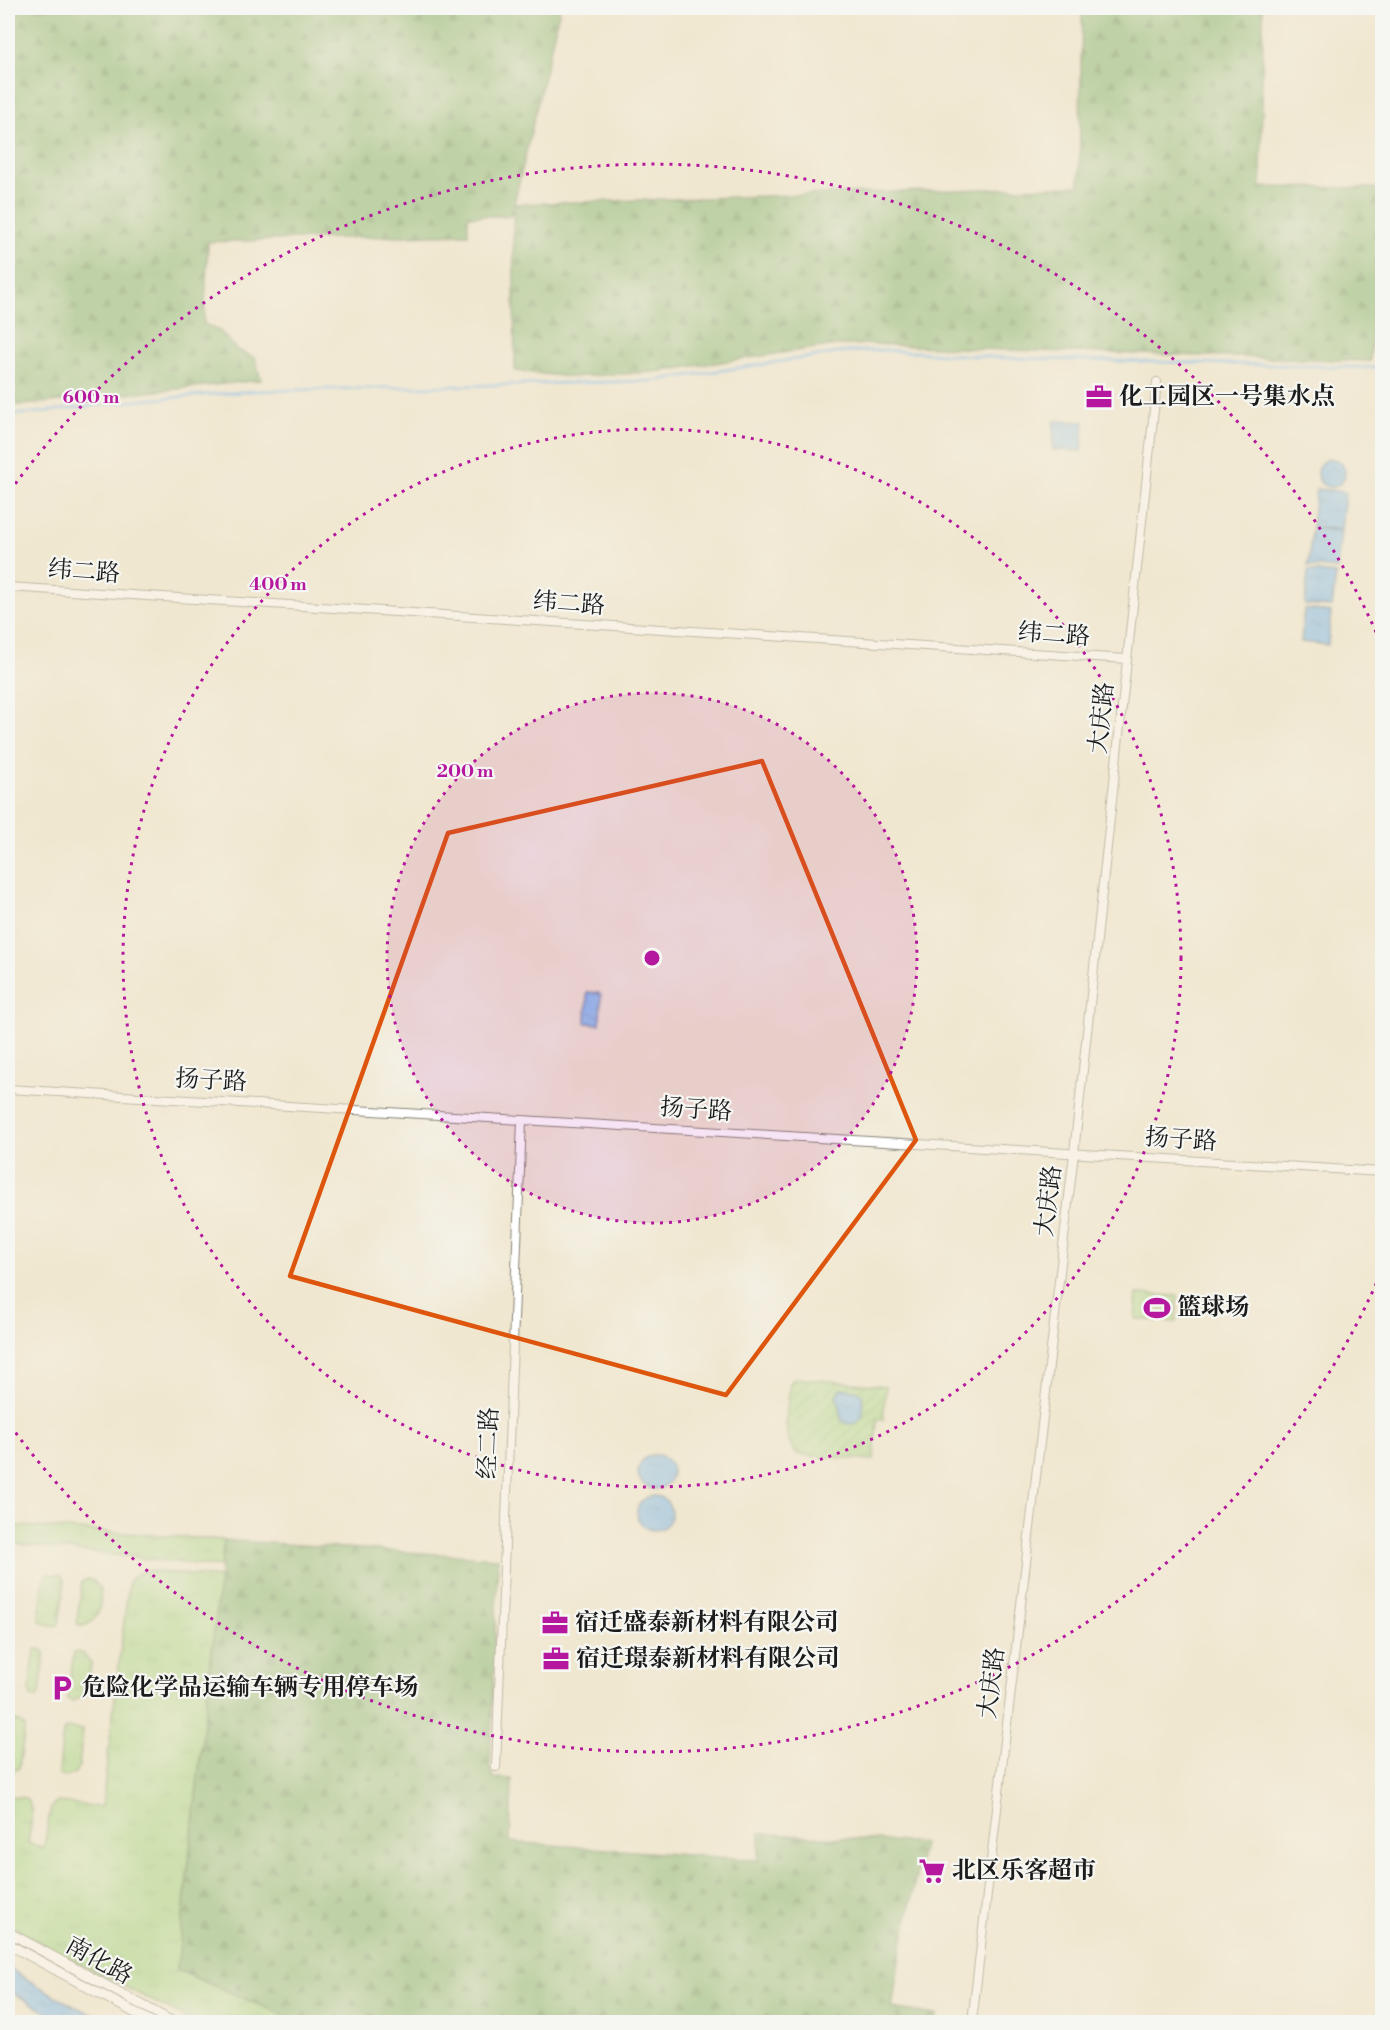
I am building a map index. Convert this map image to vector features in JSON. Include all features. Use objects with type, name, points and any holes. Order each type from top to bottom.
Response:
[{"type":"main road","name":"南化路","points":[[8,1932],[173,2022]]},
{"type":"main road","name":"南化路","points":[[8,1944],[152,2022]]},
{"type":"street","name":"大庆路","points":[[972,2022],[1074,1153],[1157,382]]},
{"type":"street","name":"纬二路","points":[[8,587],[1127,659]]},
{"type":"street","name":"扬子路","points":[[8,1089],[1383,1172]]},
{"type":"street","name":"经二路","points":[[496,1767],[522,1120]]},
{"type":"highlighted area","points":[[762,761],[916,1140],[726,1395],[290,1276],[448,833]]},
{"type":"green space","points":[[8,8],[560,8],[514,204],[1079,186],[1082,8],[1263,8],[1261,187],[1382,188],[1382,295],[1374,305],[1370,361],[871,344],[828,346],[655,372],[571,377],[515,371],[513,207],[510,216],[468,216],[468,234],[208,242],[204,324],[220,331],[237,350],[255,358],[261,380],[8,405]]},
{"type":"green space","name":"篮球场","points":[[1137,1294],[1178,1296],[1176,1322],[1135,1319]]},
{"type":"green space","points":[[794,1378],[886,1386],[883,1420],[877,1420],[874,1460],[799,1455],[793,1449],[789,1441],[786,1422],[790,1384]]},
{"type":"green space","points":[[8,1525],[224,1540],[221,1567],[8,1543]]},
{"type":"green space","points":[[224,1540],[498,1558],[490,1766],[493,1778],[512,1779],[510,1842],[758,1860],[760,1833],[923,1843],[900,1955],[892,2008],[937,2015],[935,2022],[300,2022],[177,1970]]},
{"type":"green space","points":[[142,1571],[220,1578],[177,1970],[300,2022],[194,2022],[62,1955],[8,1924],[8,1796],[26,1798],[32,1814],[28,1843],[44,1848],[51,1807],[58,1802],[102,1807],[129,1580]]},
{"type":"green space","points":[[47,1574],[61,1575],[65,1581],[59,1623],[56,1626],[42,1623],[39,1618],[44,1578]]},
{"type":"green space","points":[[87,1579],[94,1581],[100,1589],[99,1607],[91,1622],[79,1626],[77,1621],[82,1582]]},
{"type":"green space","points":[[35,1649],[45,1652],[40,1694],[36,1698],[31,1697],[29,1691]]},
{"type":"green space","points":[[74,1652],[83,1653],[91,1663],[87,1694],[73,1701],[68,1700],[67,1697]]},
{"type":"green space","points":[[8,1720],[20,1722],[25,1727],[19,1768],[12,1772],[8,1771]]},
{"type":"green space","points":[[68,1728],[83,1730],[79,1766],[74,1774],[65,1777],[59,1773],[63,1731]]},
{"type":"water","points":[[1054,421],[1084,422],[1082,451],[1053,450]]},
{"type":"water","points":[[1331,459],[1341,463],[1345,473],[1341,483],[1331,487],[1321,483],[1317,473],[1321,463]]},
{"type":"water","points":[[1316,489],[1345,492],[1341,530],[1312,527]]},
{"type":"water","points":[[1312,528],[1341,531],[1337,569],[1308,566]]},
{"type":"water","points":[[1308,571],[1336,574],[1332,607],[1305,605]]},
{"type":"water","points":[[1304,609],[1331,612],[1328,645],[1301,642]]},
{"type":"water","points":[[587,992],[601,995],[600,1024],[586,1023]]},
{"type":"water","points":[[841,1389],[856,1390],[862,1394],[863,1416],[856,1423],[848,1424],[841,1420],[841,1410],[836,1395]]},
{"type":"water","points":[[655,1455],[667,1460],[672,1472],[667,1484],[655,1489],[643,1484],[638,1472],[643,1460]]},
{"type":"water","points":[[654,1496],[666,1501],[671,1513],[666,1525],[654,1530],[642,1525],[637,1513],[642,1501]]},
{"type":"water","points":[[8,1968],[64,2001],[108,2022],[64,2022],[8,1990]]},
{"type":"waterway","points":[[8,414],[253,391],[652,381],[844,352],[883,350],[1005,358],[1382,368]]},
{"type":"place","name":"化工园区一号集水点","points":[[1099,397]]},
{"type":"place","name":"篮球场","points":[[1157,1308]]},
{"type":"place","name":"宿迁盛泰新材料有限公司","points":[[555,1623]]},
{"type":"place","name":"宿迁璟泰新材料有限公司","points":[[556,1659]]},
{"type":"place","name":"危险化学品运输车辆专用停车场","points":[[62,1688]]},
{"type":"place","name":"北区乐客超市","points":[[932,1871]]}]
